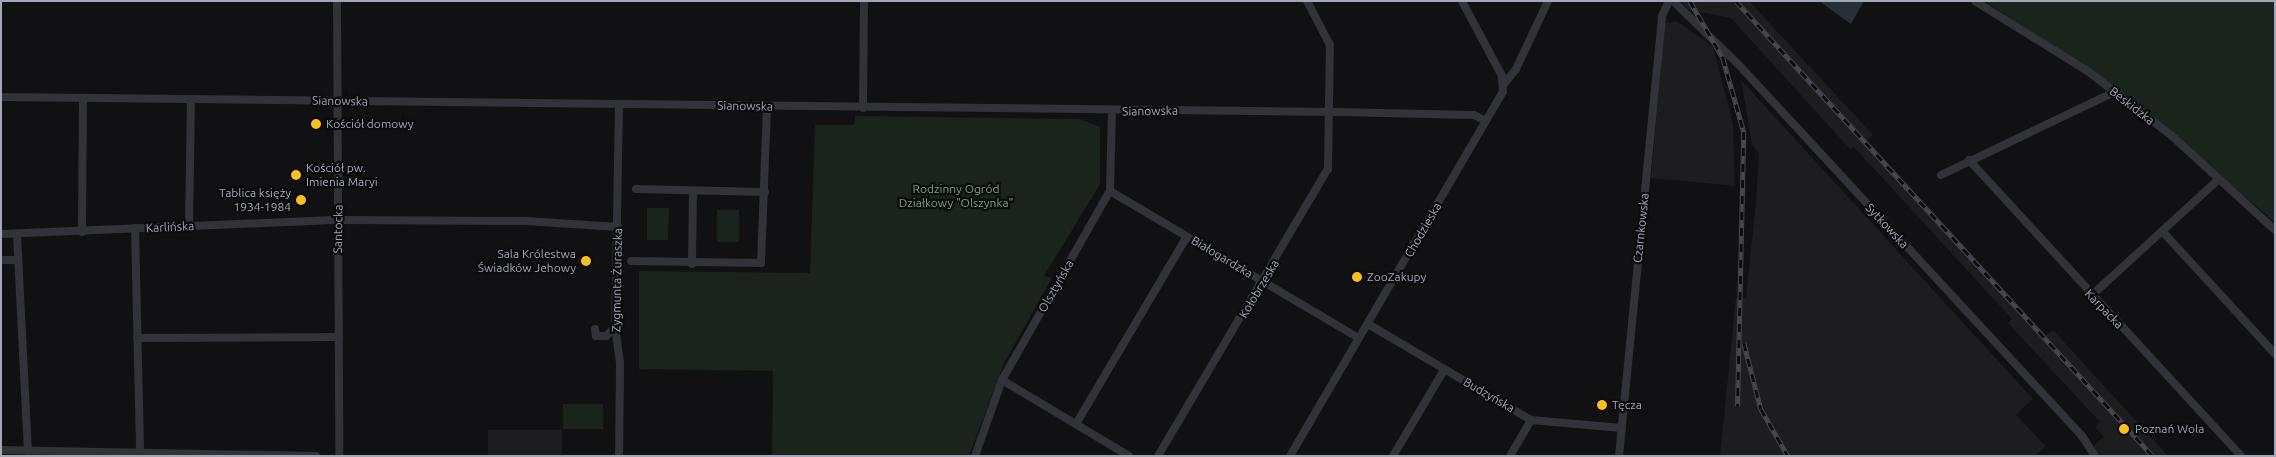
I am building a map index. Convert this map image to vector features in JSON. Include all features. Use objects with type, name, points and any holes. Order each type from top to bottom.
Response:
[{"type":"street","name":"Santocka","points":[[337,1],[339,456]]},
{"type":"street","points":[[863,108],[864,1]]},
{"type":"street","name":"Kołobrzeska","points":[[1158,456],[1264,282],[1328,168],[1330,45],[1307,1]]},
{"type":"street","points":[[1462,1],[1504,84]]},
{"type":"street","name":"Chodzieska","points":[[1290,456],[1486,122],[1504,84],[1516,69],[1548,1]]},
{"type":"street","name":"Czarnkowska","points":[[1619,456],[1662,16],[1669,1]]},
{"type":"street","name":"Sytkowska","points":[[1673,1],[1738,64],[2082,436],[2095,456]]},
{"type":"street","name":"Beskidzka","points":[[1975,1],[2114,92],[2219,179],[2275,230]]},
{"type":"street","points":[[1941,175],[2114,92]]},
{"type":"street","name":"Sianowska","points":[[1,97],[1329,112],[1474,115],[1486,122]]},
{"type":"street","points":[[82,232],[83,98]]},
{"type":"street","points":[[189,225],[191,99]]},
{"type":"street","name":"Zygmunta Żuraszka","points":[[619,104],[615,327],[620,364],[619,456]]},
{"type":"street","points":[[631,261],[692,264],[761,263],[768,106]]},
{"type":"street","name":"Olsztyńska","points":[[974,456],[1002,380],[1110,191],[1112,111]]},
{"type":"street","name":"Karpacka","points":[[1969,160],[2241,456]]},
{"type":"street","points":[[2092,295],[2219,179]]},
{"type":"street","points":[[636,189],[765,192]]},
{"type":"street","points":[[692,264],[693,191]]},
{"type":"street","name":"Białogardzka","points":[[1110,191],[1359,338]]},
{"type":"street","name":"Karlińska","points":[[1,234],[339,220],[618,227]]},
{"type":"street","points":[[135,228],[140,453]]},
{"type":"street","points":[[2162,231],[2275,354]]},
{"type":"street","points":[[17,234],[28,451]]},
{"type":"street","points":[[1076,424],[1187,236]]},
{"type":"street","points":[[1,260],[17,260]]},
{"type":"street","name":"Budzyńska","points":[[1368,324],[1531,420],[1622,428]]},
{"type":"street","points":[[595,329],[596,336],[606,336],[615,327]]},
{"type":"street","points":[[138,338],[339,337]]},
{"type":"street","points":[[1393,456],[1444,370]]},
{"type":"street","points":[[1002,380],[1129,456]]},
{"type":"street","points":[[1510,456],[1531,420]]},
{"type":"street","points":[[1,450],[316,456]]},
{"type":"shaded area","points":[[1680,1],[1749,1],[1873,135],[1867,140],[2046,335],[2053,330],[2168,456],[2101,456],[2092,447],[2104,437],[2095,427],[2100,422],[2008,323],[2012,319],[1854,147],[1850,149],[1731,18],[1689,10]]},
{"type":"shaded area","points":[[1819,1],[1864,1],[1851,24]]},
{"type":"shaded area","points":[[1677,21],[1713,47],[1733,124],[1735,186],[1651,178],[1665,23]]},
{"type":"shaded area","points":[[1741,80],[2033,399],[2016,415],[2046,446],[2035,456],[1720,456],[1736,298],[1746,298],[1759,153],[1752,144]]},
{"type":"shaded area","points":[[488,430],[562,430],[562,456],[488,456]]},
{"type":"green space","points":[[1985,1],[2275,1],[2275,222],[2116,88]]},
{"type":"green space","name":"Rodzinny Ogród Działkowy \"Olszynka\"","points":[[855,116],[1080,119],[1100,127],[1100,184],[1044,276],[1052,278],[1004,363],[969,456],[772,456],[773,371],[639,369],[639,271],[810,273],[815,125],[854,125]]},
{"type":"green space","points":[[647,208],[669,208],[668,240],[647,240]]},
{"type":"green space","points":[[717,210],[739,210],[739,242],[717,242]]},
{"type":"green space","points":[[563,404],[603,404],[603,429],[563,429]]},
{"type":"railway","points":[[1690,1],[1723,58],[1744,132],[1738,406]]},
{"type":"railway","points":[[1736,1],[2153,456]]},
{"type":"railway","points":[[1744,343],[1761,409],[1788,456]]},
{"type":"place","name":"Kościół domowy","points":[[316,124]]},
{"type":"place","name":"Kościół pw. Imienia Maryi","points":[[296,175]]},
{"type":"place","name":"Tablica księży 1934-1984","points":[[301,200]]},
{"type":"place","name":"Sala Królestwa Świadków Jehowy","points":[[586,261]]},
{"type":"place","name":"ZooZakupy","points":[[1357,277]]},
{"type":"place","name":"Tęcza","points":[[1602,405]]},
{"type":"place","name":"Poznań Wola","points":[[2124,429]]}]
